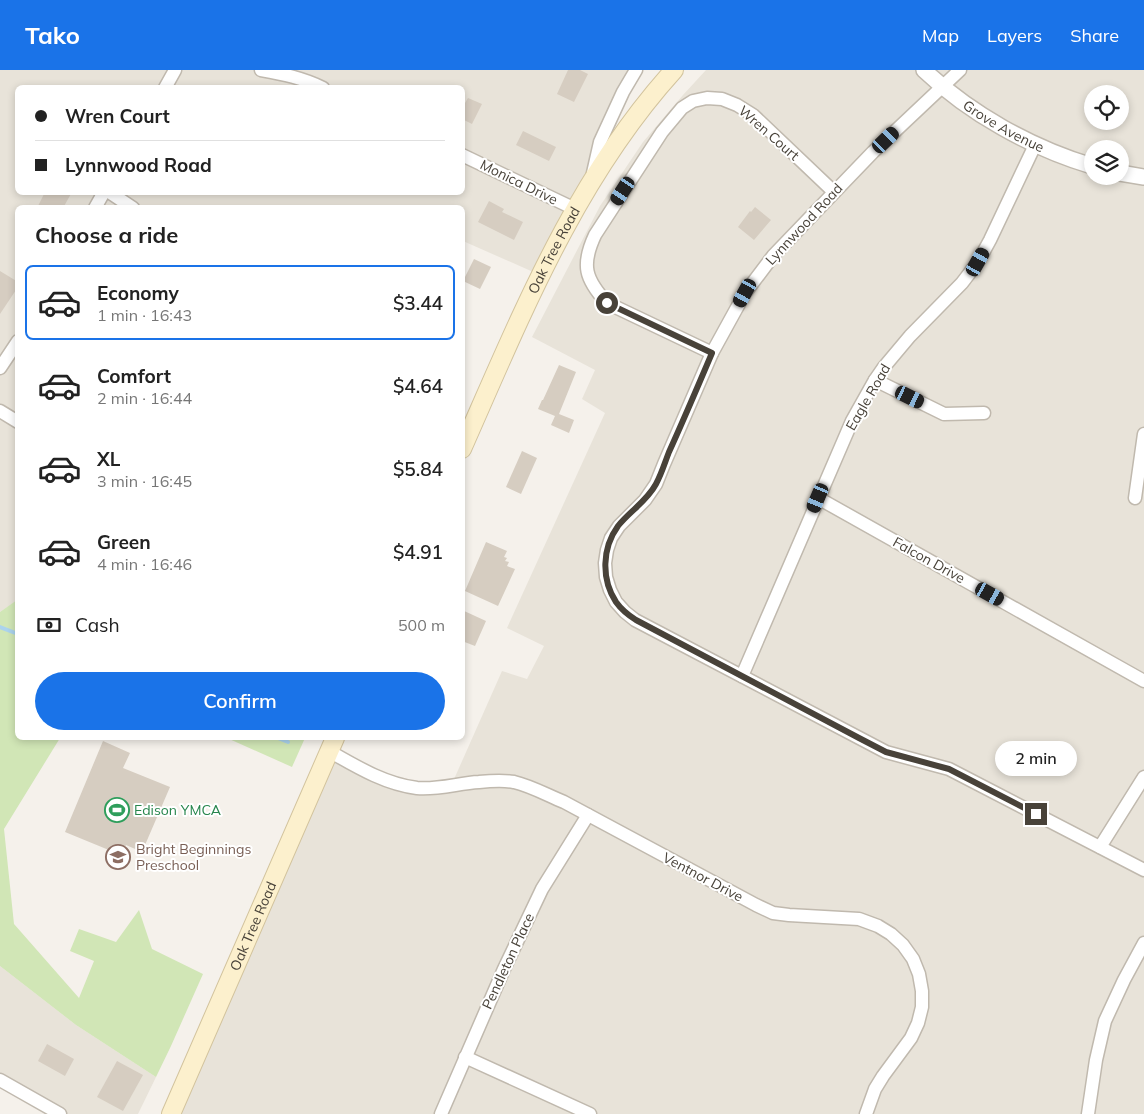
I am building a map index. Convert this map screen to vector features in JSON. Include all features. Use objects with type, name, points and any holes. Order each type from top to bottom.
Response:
[{"type":"main road","name":"Oak Tree Road","points":[[465,442],[522,311],[574,209],[613,149],[644,106],[674,70]]},
{"type":"main road","name":"Oak Tree Road","points":[[171,1114],[332,744]]},
{"type":"street","points":[[167,85],[175,70]]},
{"type":"street","points":[[261,70],[281,73],[307,80],[317,85]]},
{"type":"street","points":[[591,182],[600,142],[623,92],[636,70]]},
{"type":"street","name":"Grove Avenue","points":[[924,70],[942,87],[983,116],[1035,145],[1084,163]]},
{"type":"street","name":"Lynnwood Road","points":[[960,70],[873,152],[834,192],[773,256],[745,293],[712,353],[656,484],[645,500],[618,526],[611,538],[605,564],[606,577],[616,602],[636,620],[886,752],[949,769],[1144,870]]},
{"type":"street","name":"Wren Court","points":[[712,353],[607,303],[596,291],[589,279],[586,267],[588,248],[595,235],[662,132],[682,108],[693,101],[707,98],[722,99],[737,105],[752,115],[834,192]]},
{"type":"street","name":"Eagle Road","points":[[742,676],[852,421],[884,367],[910,336],[962,283],[978,262],[1035,145]]},
{"type":"street","name":"Monica Drive","points":[[465,155],[574,209]]},
{"type":"street","points":[[1129,174],[1144,177]]},
{"type":"street","points":[[113,195],[128,205]]},
{"type":"street","points":[[0,368],[15,346]]},
{"type":"street","points":[[875,380],[944,414],[984,413]]},
{"type":"street","points":[[0,411],[15,420]]},
{"type":"street","points":[[1135,498],[1144,434]]},
{"type":"street","name":"Falcon Drive","points":[[818,498],[1144,681]]},
{"type":"street","name":"Ventnor Drive","points":[[332,744],[369,774],[397,784],[419,788],[478,782],[512,782],[533,788],[564,802],[764,909],[789,915],[859,919],[878,926],[891,934],[903,946],[919,974],[922,1007],[918,1023],[911,1038],[875,1089],[866,1114]]},
{"type":"street","points":[[1100,847],[1144,777]]},
{"type":"street","name":"Pendleton Place","points":[[440,1114],[504,969],[542,889],[588,815]]},
{"type":"street","points":[[1088,1114],[1096,1060],[1105,1021],[1144,943]]},
{"type":"street","points":[[465,1057],[590,1114]]},
{"type":"street","points":[[0,1080],[60,1114]]},
{"type":"shaded area","points":[[0,70],[636,70],[623,92],[591,182],[540,275],[465,242],[465,205],[15,205],[15,602],[0,612]]},
{"type":"shaded area","points":[[706,70],[1144,70],[1144,1114],[171,1114],[329,751],[397,784],[451,786],[502,671],[527,679],[544,646],[507,628],[605,413],[582,399],[595,370],[532,337],[600,206],[643,142]]},
{"type":"shaded area","points":[[0,966],[76,1025],[156,1077],[138,1114],[56,1114],[0,1084]]},
{"type":"green space","points":[[15,601],[15,740],[59,740],[4,829],[14,924],[79,998],[94,961],[70,951],[79,929],[116,942],[139,910],[152,949],[203,974],[156,1077],[76,1025],[0,966],[0,612]]},
{"type":"green space","points":[[231,740],[304,740],[292,767]]},
{"type":"building","points":[[568,70],[580,70],[588,74],[574,102],[557,94]]},
{"type":"building","points":[[468,98],[482,104],[472,124],[465,120],[465,103]]},
{"type":"building","points":[[523,131],[556,147],[549,161],[516,145]]},
{"type":"building","points":[[44,195],[70,195],[65,205],[38,205]]},
{"type":"building","points":[[489,201],[504,209],[502,212],[523,222],[514,240],[478,222]]},
{"type":"building","points":[[755,207],[771,220],[754,240],[738,227]]},
{"type":"building","points":[[474,259],[491,267],[480,289],[465,282],[465,277]]},
{"type":"building","points":[[0,271],[15,280],[15,292],[0,314]]},
{"type":"building","points":[[559,365],[576,372],[559,414],[574,420],[569,433],[551,425],[555,416],[538,409]]},
{"type":"building","points":[[522,451],[537,458],[521,494],[506,487]]},
{"type":"building","points":[[486,542],[507,551],[504,557],[507,558],[505,561],[509,562],[507,566],[515,569],[498,606],[465,591]]},
{"type":"building","points":[[465,611],[486,621],[475,646],[465,642]]},
{"type":"building","name":"Edison YMCA","points":[[103,741],[130,753],[123,768],[170,787],[142,852],[126,845],[121,855],[65,832]]},
{"type":"building","points":[[47,1044],[74,1059],[65,1076],[38,1061]]},
{"type":"building","points":[[117,1061],[143,1075],[123,1111],[97,1097]]},
{"type":"waterway","points":[[0,627],[15,633]]},
{"type":"waterway","points":[[283,740],[288,742]]},
{"type":"place","name":"Edison YMCA","points":[[117,810]]},
{"type":"place","name":"Bright Beginnings Preschool","points":[[118,857]]},
{"type":"route","points":[[607,303],[712,353],[656,484],[645,500],[618,526],[611,538],[605,564],[606,577],[616,602],[636,620],[886,752],[949,769],[1036,814]]}]
